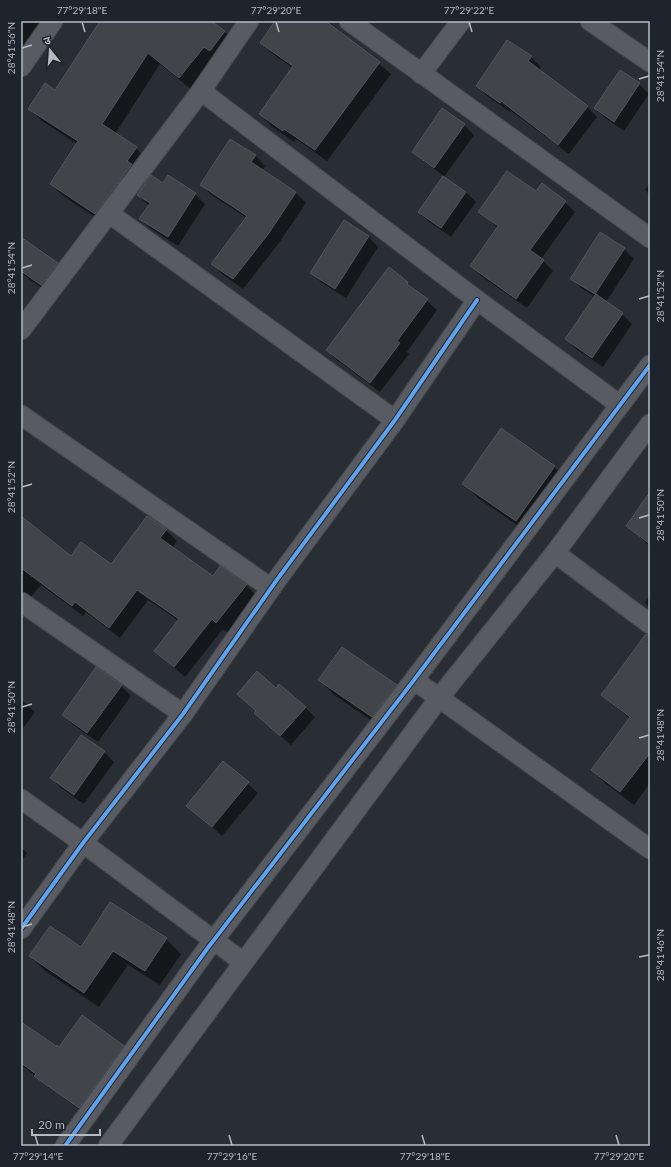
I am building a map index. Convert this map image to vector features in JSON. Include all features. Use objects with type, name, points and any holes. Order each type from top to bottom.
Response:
[{"type":"street","points":[[21,67],[53,21]]},
{"type":"street","points":[[21,330],[110,214],[249,21]]},
{"type":"street","points":[[350,21],[421,74],[650,238]]},
{"type":"street","points":[[421,74],[461,21]]},
{"type":"street","points":[[590,21],[650,62]]},
{"type":"street","points":[[200,91],[477,300],[620,405]]},
{"type":"street","points":[[110,214],[395,420]]},
{"type":"street","points":[[21,929],[83,842],[183,714],[271,588],[395,420],[477,300]]},
{"type":"street","points":[[65,1146],[214,939],[414,680],[650,365]]},
{"type":"street","points":[[21,414],[271,588]]},
{"type":"street","points":[[108,1146],[439,698],[555,553],[650,424]]},
{"type":"street","points":[[555,553],[650,624]]},
{"type":"street","points":[[21,602],[183,714]]},
{"type":"street","points":[[414,680],[650,849]]},
{"type":"street","points":[[21,798],[83,842],[243,962]]},
{"type":"building","points":[[100,21],[211,21],[225,31],[210,51],[204,47],[179,78],[148,53],[102,124],[137,147],[127,161],[132,164],[95,214],[50,184],[78,141],[28,109],[45,83],[55,90]]},
{"type":"building","points":[[275,21],[326,21],[380,62],[315,150],[284,129],[283,131],[259,114],[293,66],[260,43]]},
{"type":"building","points":[[507,40],[532,56],[528,61],[588,106],[558,145],[501,101],[500,103],[476,86]]},
{"type":"building","points":[[620,70],[640,83],[614,122],[594,108]]},
{"type":"building","points":[[442,108],[465,124],[434,168],[412,152]]},
{"type":"building","points":[[230,139],[256,155],[251,162],[296,192],[269,233],[233,279],[211,264],[247,216],[200,185]]},
{"type":"building","points":[[507,171],[536,191],[542,183],[566,201],[530,250],[544,260],[516,299],[470,266],[498,226],[478,212]]},
{"type":"building","points":[[151,175],[163,183],[168,175],[196,193],[168,237],[139,219],[150,203],[137,195]]},
{"type":"building","points":[[443,176],[466,192],[441,228],[418,212]]},
{"type":"building","points":[[344,220],[369,236],[335,289],[310,273]]},
{"type":"building","points":[[600,232],[625,248],[595,294],[570,279]]},
{"type":"building","points":[[21,237],[58,263],[41,285],[21,271]]},
{"type":"building","points":[[389,267],[408,282],[407,284],[428,299],[397,341],[400,343],[370,383],[326,350]]},
{"type":"building","points":[[596,294],[623,313],[592,358],[565,339]]},
{"type":"building","points":[[501,428],[555,466],[516,521],[462,484]]},
{"type":"building","points":[[650,492],[650,544],[626,526]]},
{"type":"building","points":[[21,516],[71,556],[81,542],[111,564],[147,516],[167,529],[160,538],[213,576],[220,566],[247,584],[216,623],[212,619],[174,667],[154,651],[179,619],[137,590],[109,628],[75,602],[72,606],[21,568]]},
{"type":"building","points":[[646,634],[650,635],[650,753],[620,792],[591,770],[630,717],[601,695]]},
{"type":"building","points":[[342,647],[397,685],[372,717],[318,680]]},
{"type":"building","points":[[96,667],[122,685],[87,733],[62,715]]},
{"type":"building","points":[[257,671],[276,688],[279,684],[306,707],[280,736],[254,713],[256,711],[237,694]]},
{"type":"building","points":[[81,735],[105,751],[74,795],[50,778]]},
{"type":"building","points":[[223,761],[249,782],[212,827],[186,806]]},
{"type":"building","points":[[110,902],[167,938],[145,971],[113,951],[84,993],[29,956],[50,926],[81,947]]},
{"type":"building","points":[[82,1015],[124,1046],[79,1108],[34,1076],[36,1074],[21,1063],[21,1022],[59,1047]]},
{"type":"cycle path","points":[[21,929],[83,843],[183,714],[276,581],[395,420],[477,300]]},
{"type":"cycle path","points":[[65,1146],[207,949],[414,680],[650,365]]}]
